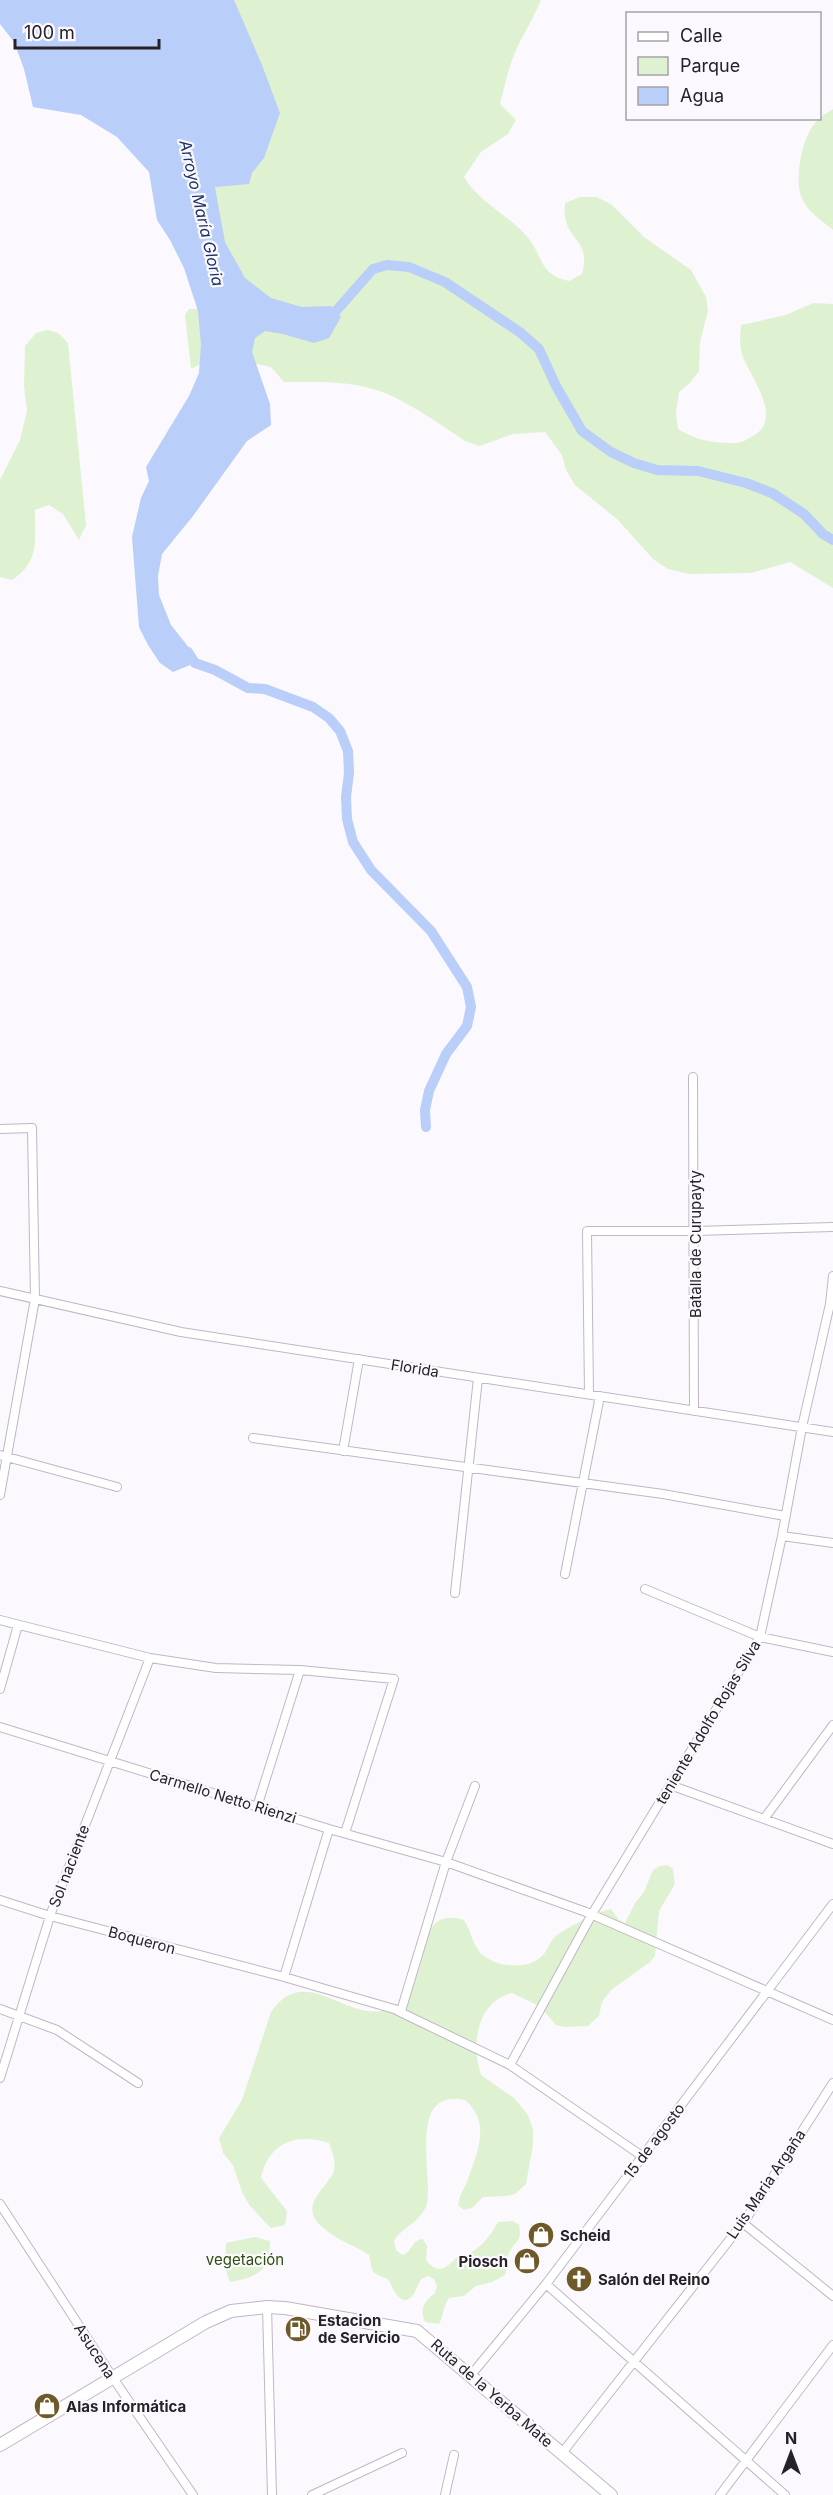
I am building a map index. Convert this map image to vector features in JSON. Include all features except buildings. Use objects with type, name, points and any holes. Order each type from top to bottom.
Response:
[{"type":"main road","name":"Ruta de la Yerba Mate","points":[[0,2445],[213,2318],[237,2310],[285,2308],[417,2331],[611,2495]]},
{"type":"street","name":"Batalla de Curupayty","points":[[693,1077],[696,1231],[694,1411]]},
{"type":"street","points":[[0,1129],[32,1128],[35,1299],[4,1456],[0,1495]]},
{"type":"street","points":[[589,1395],[586,1231],[833,1227]]},
{"type":"street","name":"teniente Adolfo Rojas Silva","points":[[510,2065],[592,1914],[760,1637],[782,1536],[801,1427],[832,1304],[833,1276]]},
{"type":"street","name":"Florida","points":[[0,1291],[181,1332],[833,1432]]},
{"type":"street","points":[[343,1451],[359,1359]]},
{"type":"street","points":[[455,1593],[478,1378]]},
{"type":"street","points":[[565,1574],[600,1396]]},
{"type":"street","points":[[253,1438],[663,1494],[785,1516]]},
{"type":"street","points":[[4,1456],[117,1487]]},
{"type":"street","points":[[782,1536],[833,1543]]},
{"type":"street","points":[[645,1589],[760,1637],[833,1652]]},
{"type":"street","points":[[0,1620],[150,1658],[216,1668],[300,1670],[394,1679],[345,1833]]},
{"type":"street","points":[[0,1689],[18,1625]]},
{"type":"street","name":"Sol naciente","points":[[0,2078],[50,1916],[150,1658]]},
{"type":"street","points":[[257,1807],[300,1670]]},
{"type":"street","points":[[764,1819],[833,1725]]},
{"type":"street","name":"Carmello Netto Rienzi","points":[[0,1727],[329,1829],[446,1862],[592,1914],[833,2020]]},
{"type":"street","points":[[670,1785],[833,1844]]},
{"type":"street","points":[[398,2010],[401,2011],[446,1862],[475,1786]]},
{"type":"street","points":[[284,1977],[329,1829]]},
{"type":"street","name":"Boqueron","points":[[0,1900],[50,1916],[284,1977],[398,2010],[510,2065],[642,2156]]},
{"type":"street","name":"15 de agosto","points":[[471,2375],[546,2284],[833,1904]]},
{"type":"street","points":[[0,2009],[57,2030],[138,2083]]},
{"type":"street","name":"Luis Maria Argaña","points":[[562,2453],[743,2223],[833,2083]]},
{"type":"street","name":"Asucena","points":[[0,2204],[113,2378],[194,2495]]},
{"type":"street","points":[[743,2223],[833,2296]]},
{"type":"street","points":[[546,2284],[635,2360],[785,2495]]},
{"type":"street","points":[[267,2307],[272,2495]]},
{"type":"street","points":[[720,2495],[833,2345]]},
{"type":"street","points":[[312,2495],[402,2453]]},
{"type":"street","points":[[445,2495],[454,2455]]},
{"type":"green space","points":[[210,0],[541,0],[514,55],[500,104],[516,120],[508,134],[481,152],[464,177],[486,202],[529,239],[544,265],[553,275],[560,278],[569,281],[582,274],[584,255],[567,225],[565,214],[565,203],[580,197],[596,197],[611,204],[644,237],[691,270],[706,297],[708,311],[700,342],[699,371],[679,392],[676,413],[678,429],[699,439],[740,442],[762,429],[766,419],[763,398],[742,353],[741,325],[786,315],[813,303],[833,304],[833,588],[790,562],[751,573],[689,574],[668,569],[653,559],[618,520],[575,485],[566,470],[562,455],[545,432],[513,434],[480,446],[465,441],[406,403],[373,389],[335,383],[284,382],[271,367],[218,355],[191,369],[185,315],[189,309],[206,308],[212,245]]},
{"type":"green space","points":[[833,109],[833,230],[806,206],[799,189],[800,161],[805,142],[812,127]]},
{"type":"green space","points":[[47,330],[58,333],[68,343],[86,525],[79,540],[63,514],[49,505],[35,510],[35,541],[32,558],[21,573],[12,580],[0,577],[0,480],[20,440],[27,411],[24,386],[25,346],[36,333]]},
{"type":"green space","points":[[667,1865],[673,1869],[675,1884],[659,1911],[655,1956],[611,1990],[602,2002],[599,2016],[588,2026],[556,2025],[539,2006],[512,1993],[500,1998],[484,2015],[477,2039],[481,2075],[514,2098],[528,2115],[533,2129],[533,2145],[526,2184],[515,2194],[483,2197],[472,2208],[464,2210],[458,2205],[478,2147],[480,2127],[478,2118],[465,2100],[447,2100],[435,2107],[429,2119],[426,2136],[427,2203],[421,2215],[394,2241],[396,2250],[402,2255],[405,2254],[416,2241],[423,2239],[427,2246],[426,2260],[434,2268],[442,2269],[457,2257],[476,2249],[487,2239],[498,2222],[513,2221],[519,2225],[520,2236],[508,2256],[505,2275],[492,2282],[476,2286],[464,2296],[449,2298],[439,2324],[425,2322],[423,2309],[425,2302],[435,2293],[437,2286],[434,2279],[428,2276],[421,2279],[414,2294],[406,2300],[398,2297],[389,2280],[374,2272],[369,2255],[330,2233],[318,2223],[313,2215],[314,2201],[334,2170],[334,2159],[329,2143],[317,2140],[295,2140],[285,2143],[270,2156],[261,2178],[287,2211],[285,2225],[271,2228],[250,2206],[242,2192],[233,2165],[223,2153],[219,2138],[242,2100],[271,2012],[285,1997],[299,1992],[314,1993],[361,2010],[377,2011],[393,2007],[412,1991],[427,1938],[435,1923],[442,1919],[464,1920],[478,1950],[491,1960],[508,1965],[527,1964],[541,1957],[558,1934],[599,1913],[611,1909],[619,1920],[625,1923],[635,1903],[644,1892],[653,1870]]},
{"type":"green space","name":"vegetación","points":[[255,2237],[270,2241],[268,2260],[255,2275],[230,2282],[225,2268],[226,2243]]},
{"type":"water","points":[[0,0],[234,0],[280,113],[264,158],[252,173],[249,184],[215,187],[225,242],[245,278],[271,298],[302,307],[331,306],[341,317],[329,338],[314,343],[265,331],[255,338],[252,352],[270,404],[271,425],[247,441],[193,516],[162,554],[158,576],[159,595],[171,625],[190,649],[195,663],[173,672],[160,663],[139,627],[132,537],[141,498],[149,481],[146,467],[189,396],[199,373],[201,344],[198,311],[184,268],[157,220],[149,172],[117,137],[81,115],[33,107],[24,69],[14,42],[0,24]]},
{"type":"waterway","name":"Arroyo María Gloria","points":[[324,317],[336,311],[373,269],[387,265],[409,267],[445,282],[521,333],[539,349],[556,386],[582,431],[611,452],[634,463],[657,470],[698,471],[746,483],[772,493],[804,514],[823,534],[833,540]]},
{"type":"waterway","points":[[188,652],[195,663],[215,670],[248,688],[265,689],[313,707],[329,718],[340,731],[348,751],[347,819],[353,842],[371,870],[431,931],[467,987],[471,1007],[467,1026],[446,1054],[429,1091],[425,1110],[426,1127]]},
{"type":"place","name":"Scheid","points":[[541,2235]]},
{"type":"place","name":"Piosch","points":[[527,2261]]},
{"type":"place","name":"Salón del Reino","points":[[579,2279]]},
{"type":"place","name":"Estacion de Servicio","points":[[298,2329]]},
{"type":"place","name":"Alas Informática","points":[[47,2406]]}]
